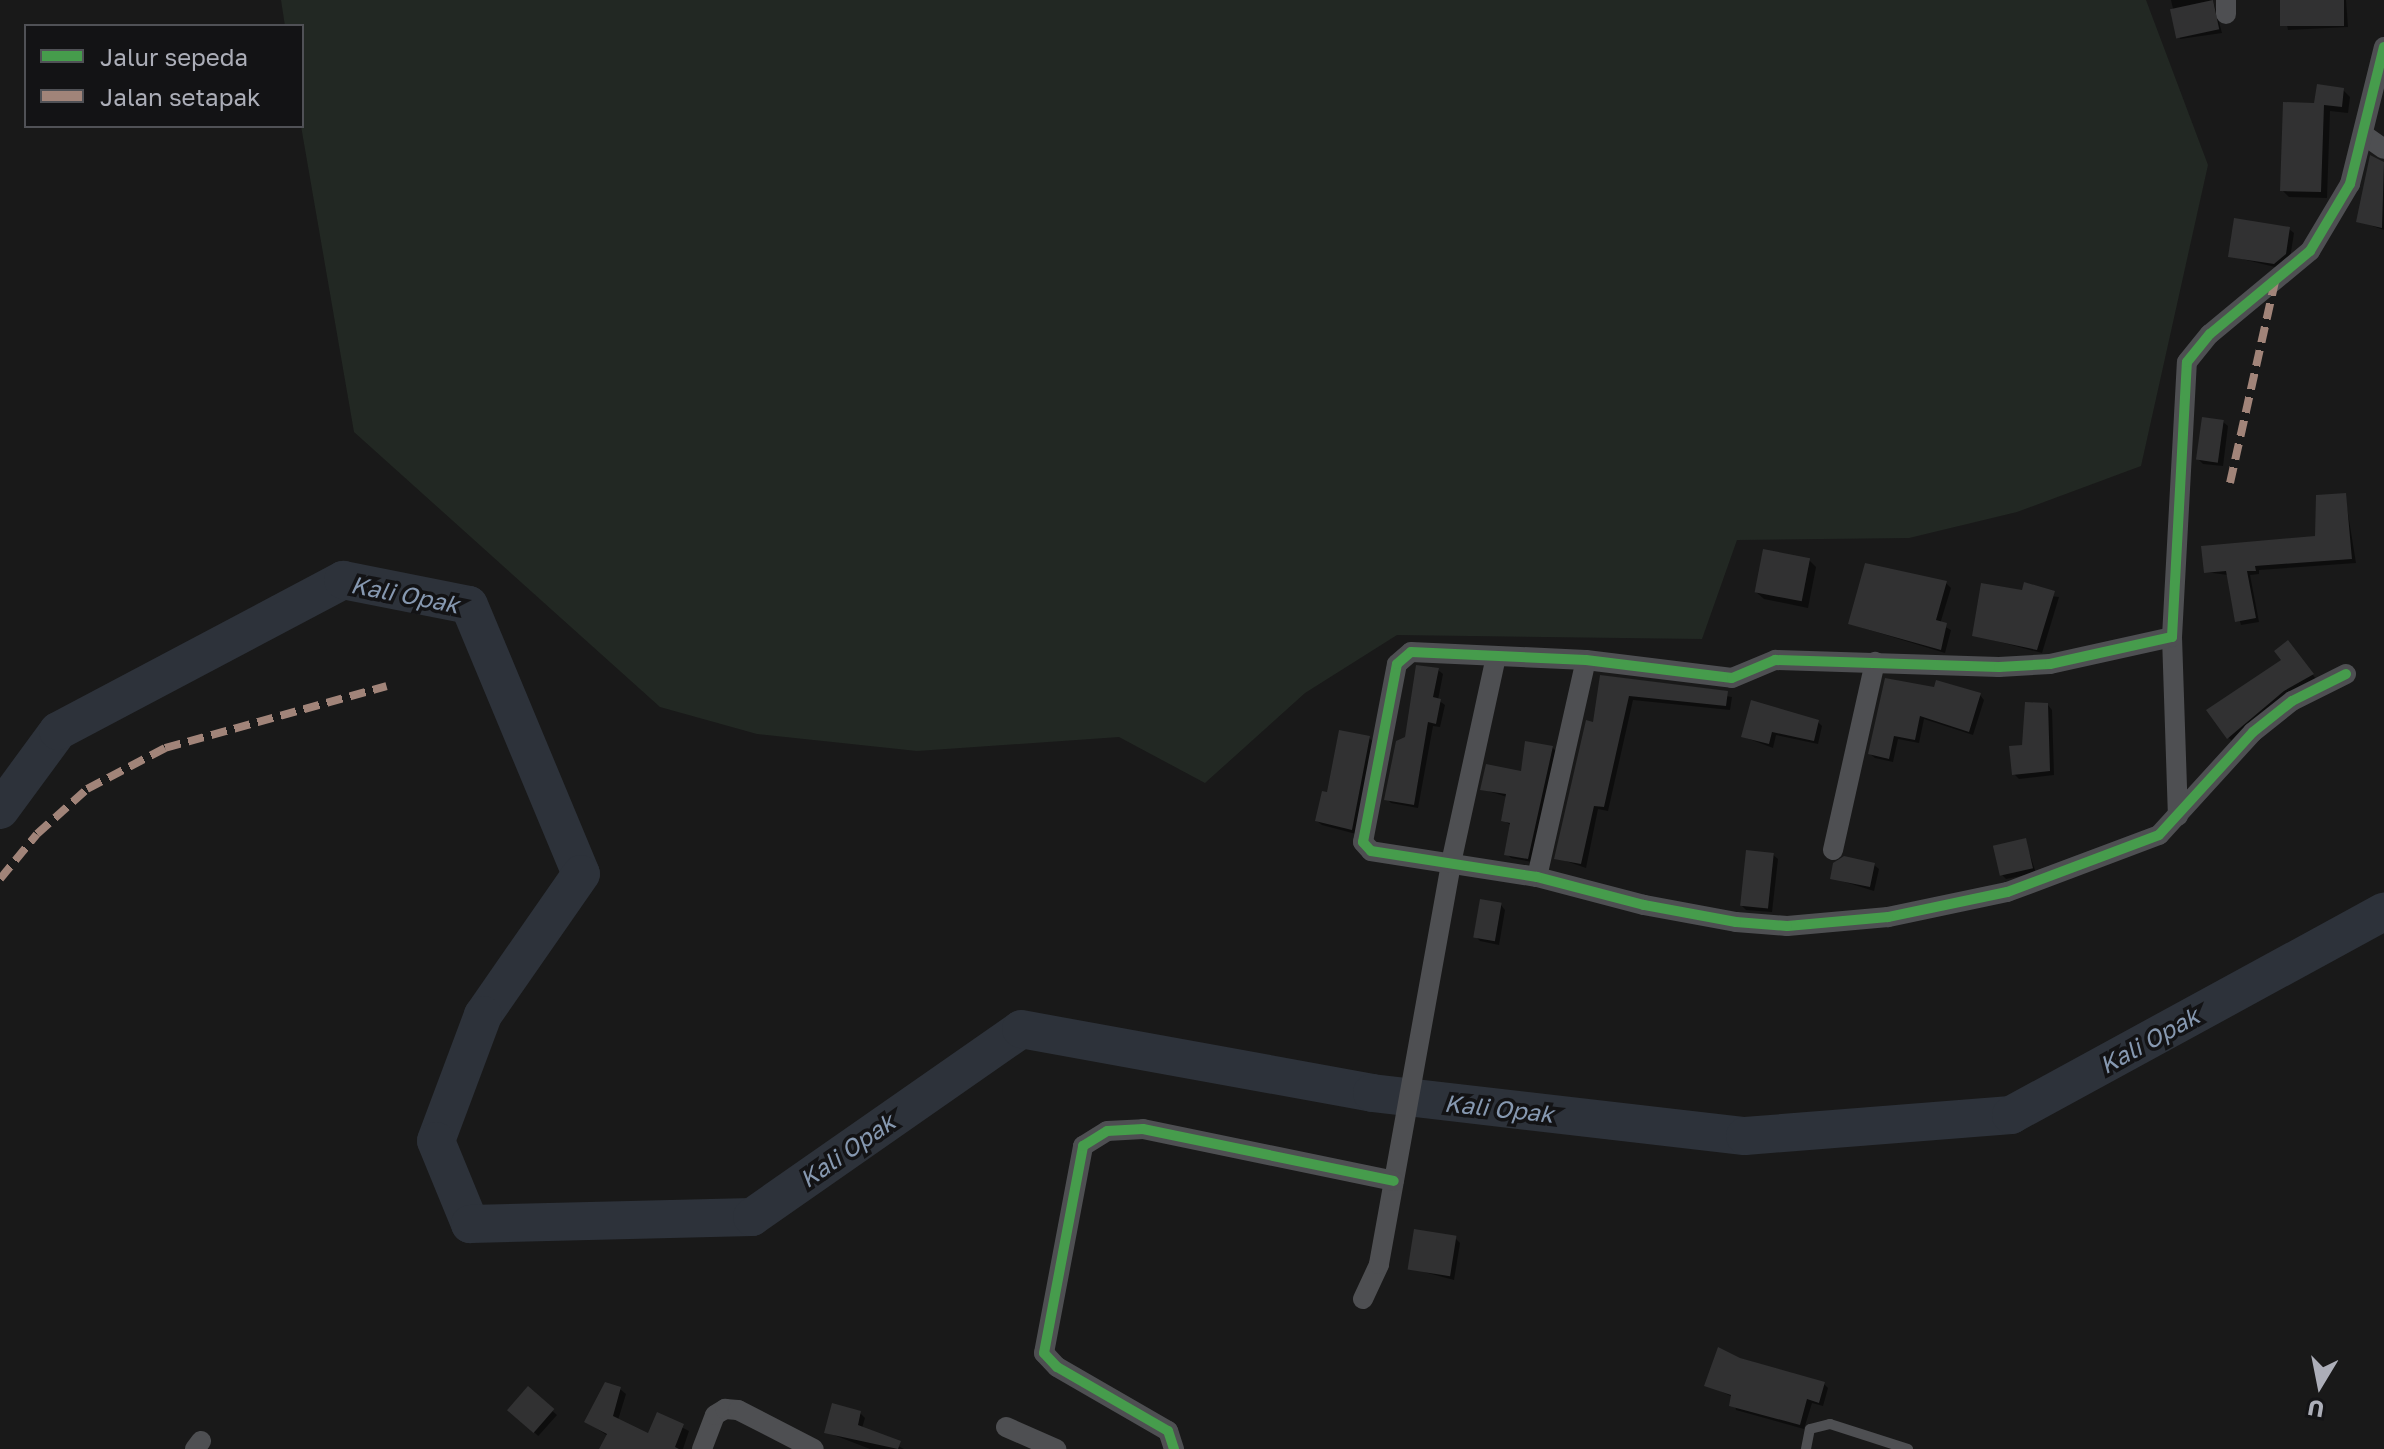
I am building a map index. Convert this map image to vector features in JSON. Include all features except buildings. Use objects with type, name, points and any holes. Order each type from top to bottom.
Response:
[{"type":"street","points":[[2178,816],[2172,637],[2187,362],[2210,334],[2310,251],[2350,184],[2384,47]]},
{"type":"street","points":[[2364,135],[2384,149]]},
{"type":"street","points":[[2172,637],[2050,664],[1999,667],[1775,660],[1732,678],[1586,660],[1411,652],[1397,664],[1363,842],[1371,851],[1537,877],[1736,922],[1787,926],[1888,917],[2007,892],[2159,835],[2253,732],[2292,701],[2346,674]]},
{"type":"street","points":[[1363,1299],[1379,1264],[1451,863],[1496,657]]},
{"type":"street","points":[[1537,877],[1586,660]]},
{"type":"street","points":[[1833,850],[1875,662]]},
{"type":"street","points":[[1174,1449],[1168,1431],[1057,1367],[1044,1353],[1083,1146],[1107,1131],[1143,1129],[1394,1181]]},
{"type":"street","points":[[702,1449],[715,1415],[725,1409],[738,1410],[814,1449]]},
{"type":"street","points":[[1006,1427],[1056,1449]]},
{"type":"lane","points":[[1806,1449],[1810,1429],[1830,1424],[1908,1449]]},
{"type":"shaded area","points":[[281,0],[2146,0],[2208,165],[2141,466],[2017,512],[1909,538],[1737,540],[1702,639],[1397,635],[1305,693],[1205,783],[1119,737],[917,751],[757,734],[660,707],[354,432],[301,128],[304,128],[304,24],[285,24]]},
{"type":"waterway","name":"Kali Opak","points":[[0,810],[58,731],[343,580],[469,605],[581,874],[483,1015],[436,1141],[470,1224],[752,1217],[1021,1029],[1372,1093],[1745,1136],[2011,1115],[2384,912]]},
{"type":"marked path","points":[[2230,483],[2275,282]]},
{"type":"marked path","points":[[0,879],[37,834],[87,789],[165,748],[387,686]]},
{"type":"cycle path","points":[[2346,674],[2292,701],[2253,732],[2159,835],[2007,892],[1888,917],[1787,926],[1736,922],[1644,905],[1537,877],[1371,851],[1363,842],[1397,664],[1411,652],[1586,660],[1732,678],[1775,660],[1999,667],[2050,664],[2172,637],[2187,362],[2210,334],[2310,251],[2350,184],[2384,47]]},
{"type":"cycle path","points":[[1174,1449],[1168,1431],[1057,1367],[1044,1353],[1083,1146],[1107,1131],[1143,1129],[1394,1181]]}]
